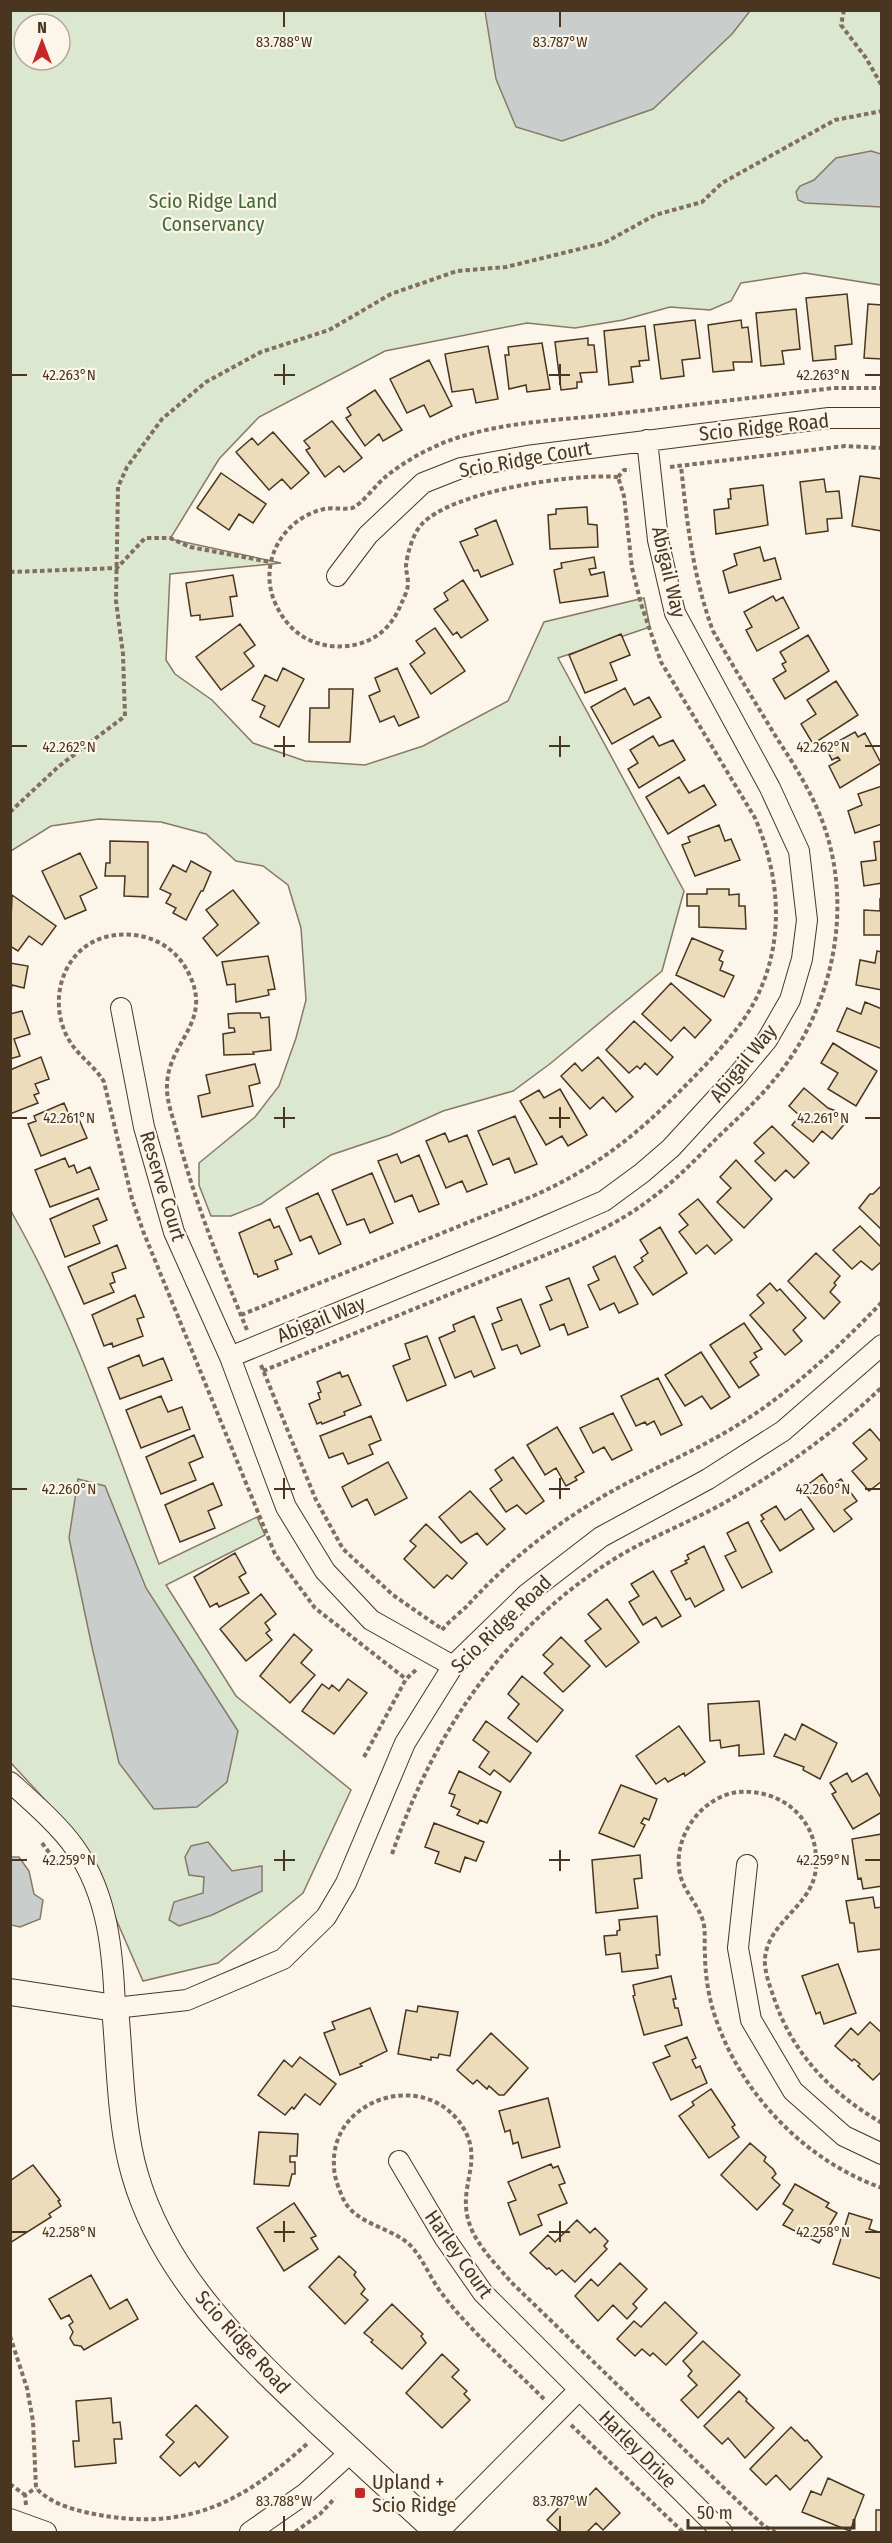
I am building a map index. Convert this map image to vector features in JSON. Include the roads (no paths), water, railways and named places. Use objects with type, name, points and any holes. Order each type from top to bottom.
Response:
[{"type":"street","name":"Scio Ridge Road","points":[[647,440],[829,418],[882,418]]},
{"type":"street","name":"Abigail Way","points":[[230,1357],[604,1201],[671,1148],[767,1040],[790,999],[802,959],[807,920],[799,851],[770,788],[675,613],[658,540],[647,440]]},
{"type":"street","name":"Scio Ridge Court","points":[[337,576],[368,535],[423,483],[461,468],[527,456],[647,440]]},
{"type":"street","name":"Reserve Court","points":[[122,1008],[144,1127],[174,1232],[230,1357],[286,1508],[325,1571],[371,1620],[453,1666]]},
{"type":"street","name":"Scio Ridge Road","points":[[10,1992],[115,2008],[187,2000],[283,1959],[326,1917],[346,1883],[405,1743],[453,1666],[527,1594],[601,1537],[708,1479],[783,1431],[882,1345]]},
{"type":"street","points":[[10,1782],[75,1848],[101,1899],[113,1954],[115,2008]]},
{"type":"street","points":[[747,1865],[738,1948],[751,2020],[793,2091],[844,2136],[882,2154]]},
{"type":"street","name":"Scio Ridge Road","points":[[115,2008],[124,2115],[135,2175],[161,2239],[207,2308],[261,2367],[438,2532]]},
{"type":"street","name":"Harley Court","points":[[399,2161],[444,2238],[483,2293],[579,2390]]},
{"type":"street","points":[[438,2532],[579,2390]]},
{"type":"street","name":"Harley Drive","points":[[579,2390],[722,2532]]},
{"type":"street","points":[[250,2532],[306,2493],[351,2452]]},
{"type":"street","points":[[10,2519],[46,2532]]},
{"type":"place","name":"Upland + Scio Ridge","points":[[360,2493]]},
{"type":"park label","name":"Scio Ridge Land Conservancy","points":[[213,212]]}]
